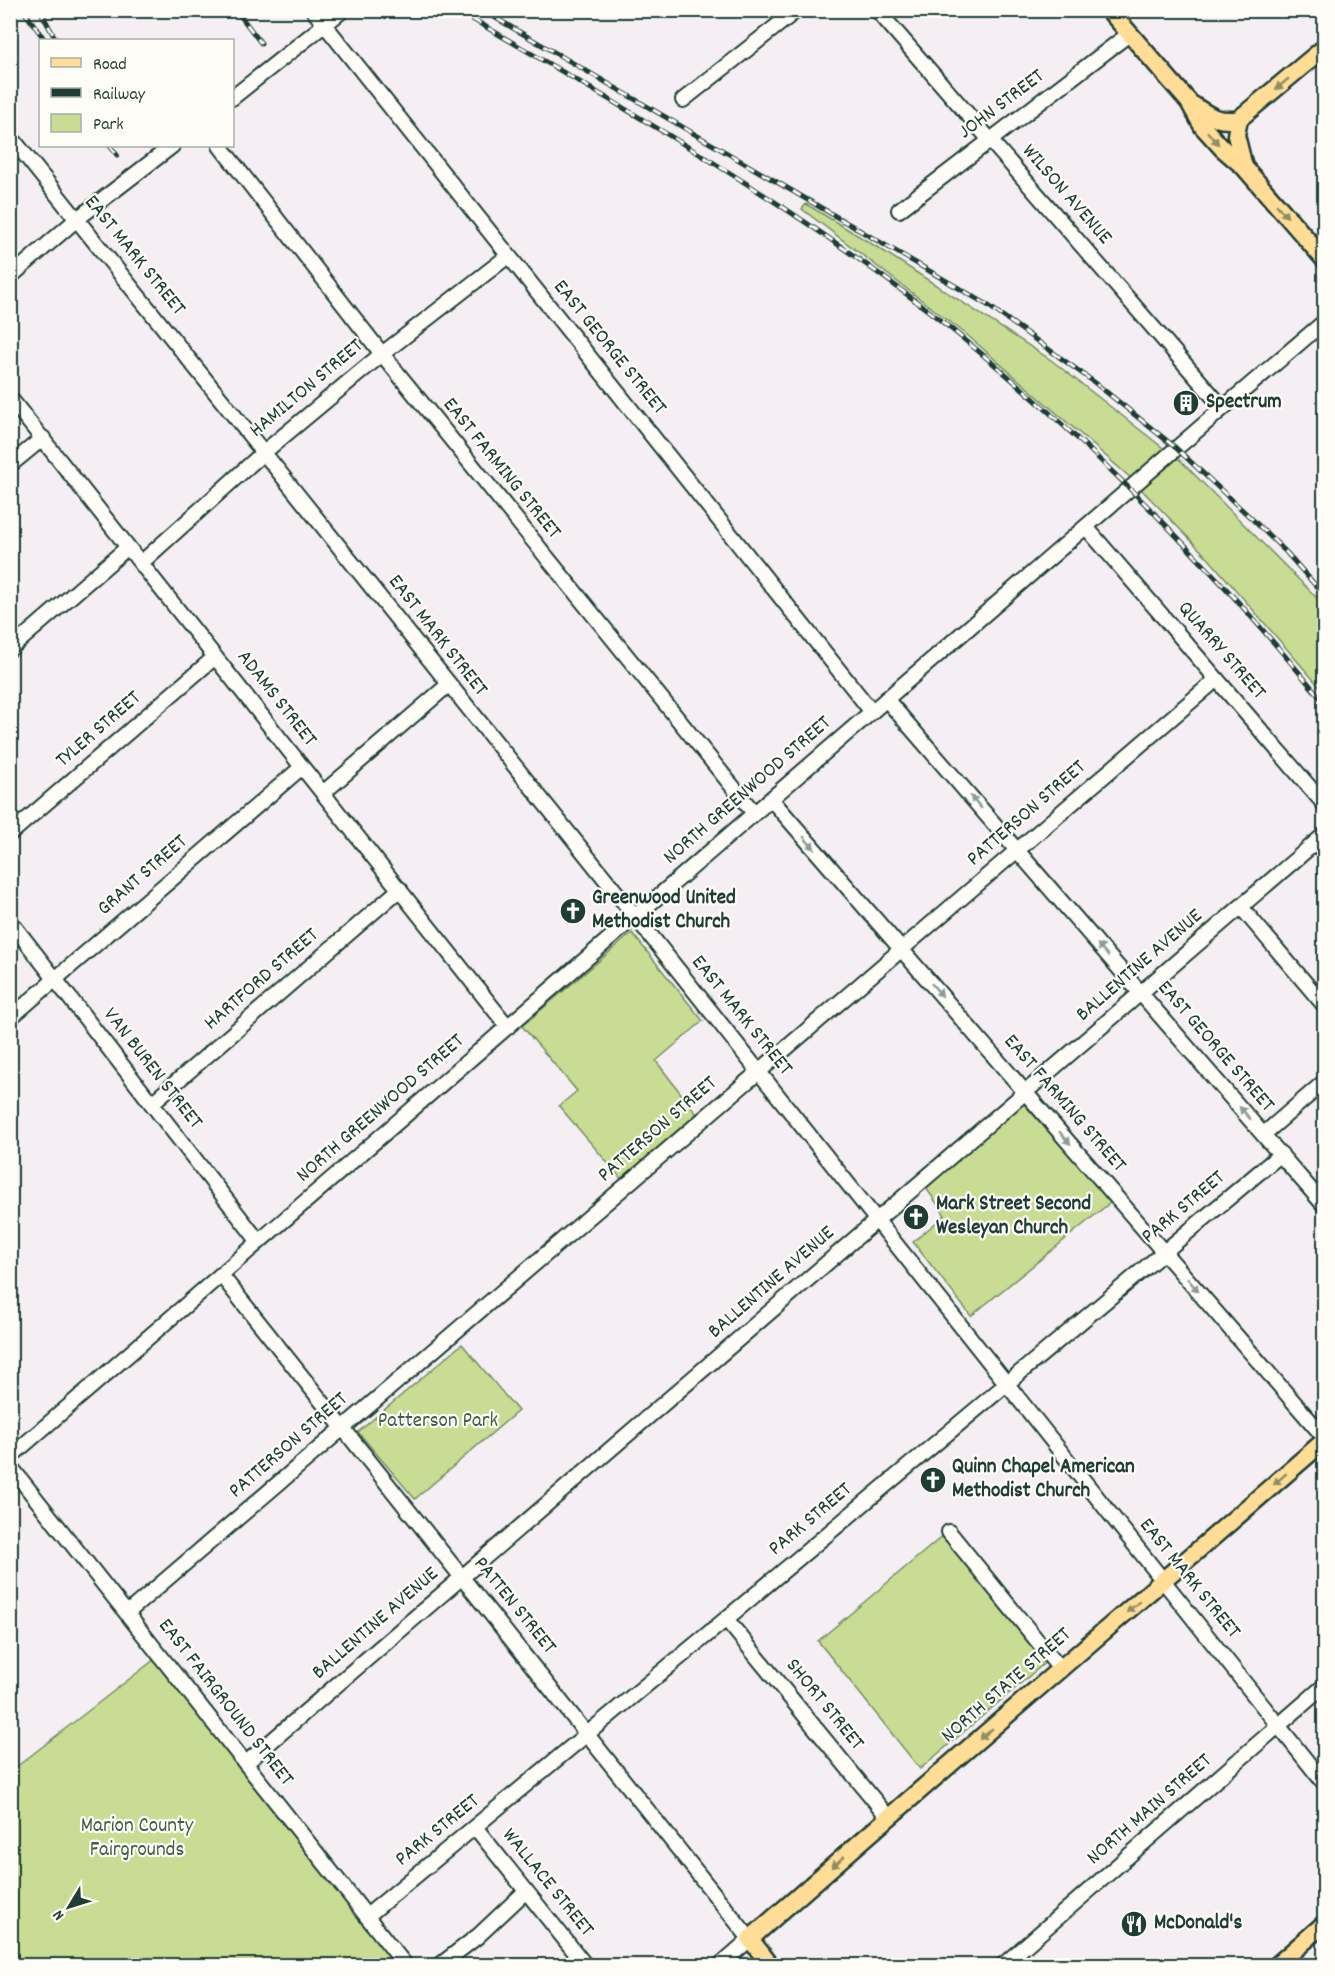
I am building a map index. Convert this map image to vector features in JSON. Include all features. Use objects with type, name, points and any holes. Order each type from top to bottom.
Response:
[{"type":"main road","points":[[1109,10],[1189,102],[1203,127],[1244,167],[1324,259]]},
{"type":"main road","points":[[1189,102],[1211,117],[1226,122],[1239,119],[1324,48]]},
{"type":"main road","points":[[1239,119],[1236,135],[1244,167]]},
{"type":"main road","name":"NORTH STATE STREET","points":[[750,1939],[888,1817],[1164,1581],[1324,1439]]},
{"type":"main road","points":[[1276,1965],[1324,1924]]},
{"type":"main road","name":"PATTEN STREET","points":[[750,1939],[771,1965]]},
{"type":"street","name":"EAST GEORGE STREET","points":[[313,10],[872,712]]},
{"type":"street","points":[[234,96],[343,10]]},
{"type":"street","points":[[683,100],[797,10]]},
{"type":"street","name":"WILSON AVENUE","points":[[877,10],[1223,408]]},
{"type":"street","name":"JOHN STREET","points":[[899,210],[1129,34]]},
{"type":"street","name":"EAST MARK STREET","points":[[10,136],[635,916],[1324,1783]]},
{"type":"street","points":[[10,277],[77,219],[171,147]]},
{"type":"street","name":"EAST FARMING STREET","points":[[221,147],[382,354],[754,813]]},
{"type":"street","name":"HAMILTON STREET","points":[[141,563],[263,453],[382,354],[508,256]]},
{"type":"street","name":"NORTH GREENWOOD STREET","points":[[10,1457],[1324,322]]},
{"type":"street","name":"ADAMS STREET","points":[[10,398],[508,1027]]},
{"type":"street","points":[[10,465],[42,438]]},
{"type":"street","name":"QUARRY STREET","points":[[1086,526],[1324,804]]},
{"type":"street","points":[[10,649],[128,547]]},
{"type":"street","name":"TYLER STREET","points":[[10,834],[215,657]]},
{"type":"street","name":"PATTERSON STREET","points":[[127,1613],[1217,679]]},
{"type":"street","points":[[323,793],[448,685]]},
{"type":"street","name":"EAST GEORGE STREET","points":[[886,699],[1324,1205]]},
{"type":"street","name":"GRANT STREET","points":[[10,1018],[302,767]]},
{"type":"street","name":"EAST FARMING STREET","points":[[771,799],[1324,1439]]},
{"type":"street","name":"BALLENTINE AVENUE","points":[[246,1763],[1324,835]]},
{"type":"street","name":"HARTFORD STREET","points":[[152,1103],[400,889]]},
{"type":"street","points":[[1241,908],[1324,1005]]},
{"type":"street","name":"VAN BUREN STREET","points":[[10,921],[259,1242]]},
{"type":"street","points":[[1264,1134],[1324,1082]]},
{"type":"street","name":"PARK STREET","points":[[367,1916],[1281,1155]]},
{"type":"street","name":"PATTEN STREET","points":[[221,1275],[750,1939]]},
{"type":"street","name":"EAST FAIRGROUND STREET","points":[[10,1466],[406,1965]]},
{"type":"street","points":[[949,1532],[1061,1670]]},
{"type":"street","name":"SHORT STREET","points":[[726,1619],[888,1817]]},
{"type":"street","name":"NORTH MAIN STREET","points":[[1002,1965],[1324,1686]]},
{"type":"street","name":"WALLACE STREET","points":[[475,1827],[586,1965]]},
{"type":"street","points":[[439,1965],[478,1936],[526,1891]]},
{"type":"street","name":"NORTH STATE STREET","points":[[719,1965],[750,1939]]},
{"type":"green space","points":[[806,204],[885,252],[1051,360],[1167,451],[1132,479],[966,334],[802,209]]},
{"type":"green space","points":[[1178,458],[1324,605],[1324,692],[1209,559],[1141,489]]},
{"type":"green space","points":[[632,933],[703,1021],[656,1061],[699,1117],[624,1182],[559,1106],[577,1091],[522,1026]]},
{"type":"green space","points":[[1021,1101],[1111,1202],[971,1316],[913,1242],[945,1215],[924,1185]]},
{"type":"green space","name":"Patterson Park","points":[[462,1344],[518,1411],[415,1499],[358,1432]]},
{"type":"green space","points":[[945,1534],[1047,1661],[920,1769],[818,1641]]},
{"type":"green space","name":"Marion County Fairgrounds","points":[[155,1659],[399,1966],[11,1966],[11,1771]]},
{"type":"railway","points":[[23,10],[44,39]]},
{"type":"railway","points":[[40,10],[55,39]]},
{"type":"railway","points":[[236,10],[261,43]]},
{"type":"railway","points":[[457,10],[639,117],[758,191],[874,270],[930,312],[1037,401],[1138,496],[1234,597],[1324,702]]},
{"type":"railway","points":[[482,10],[986,304],[1094,382],[1176,448],[1286,552],[1324,595]]},
{"type":"railway","points":[[111,147],[117,155]]},
{"type":"place","name":"Spectrum","points":[[1186,403]]},
{"type":"place","name":"Greenwood United Methodist Church","points":[[573,911]]},
{"type":"place","name":"Mark Street Second Wesleyan Church","points":[[916,1217]]},
{"type":"place","name":"Quinn Chapel American Methodist Church","points":[[933,1480]]},
{"type":"place","name":"McDonald's","points":[[1134,1924]]}]
